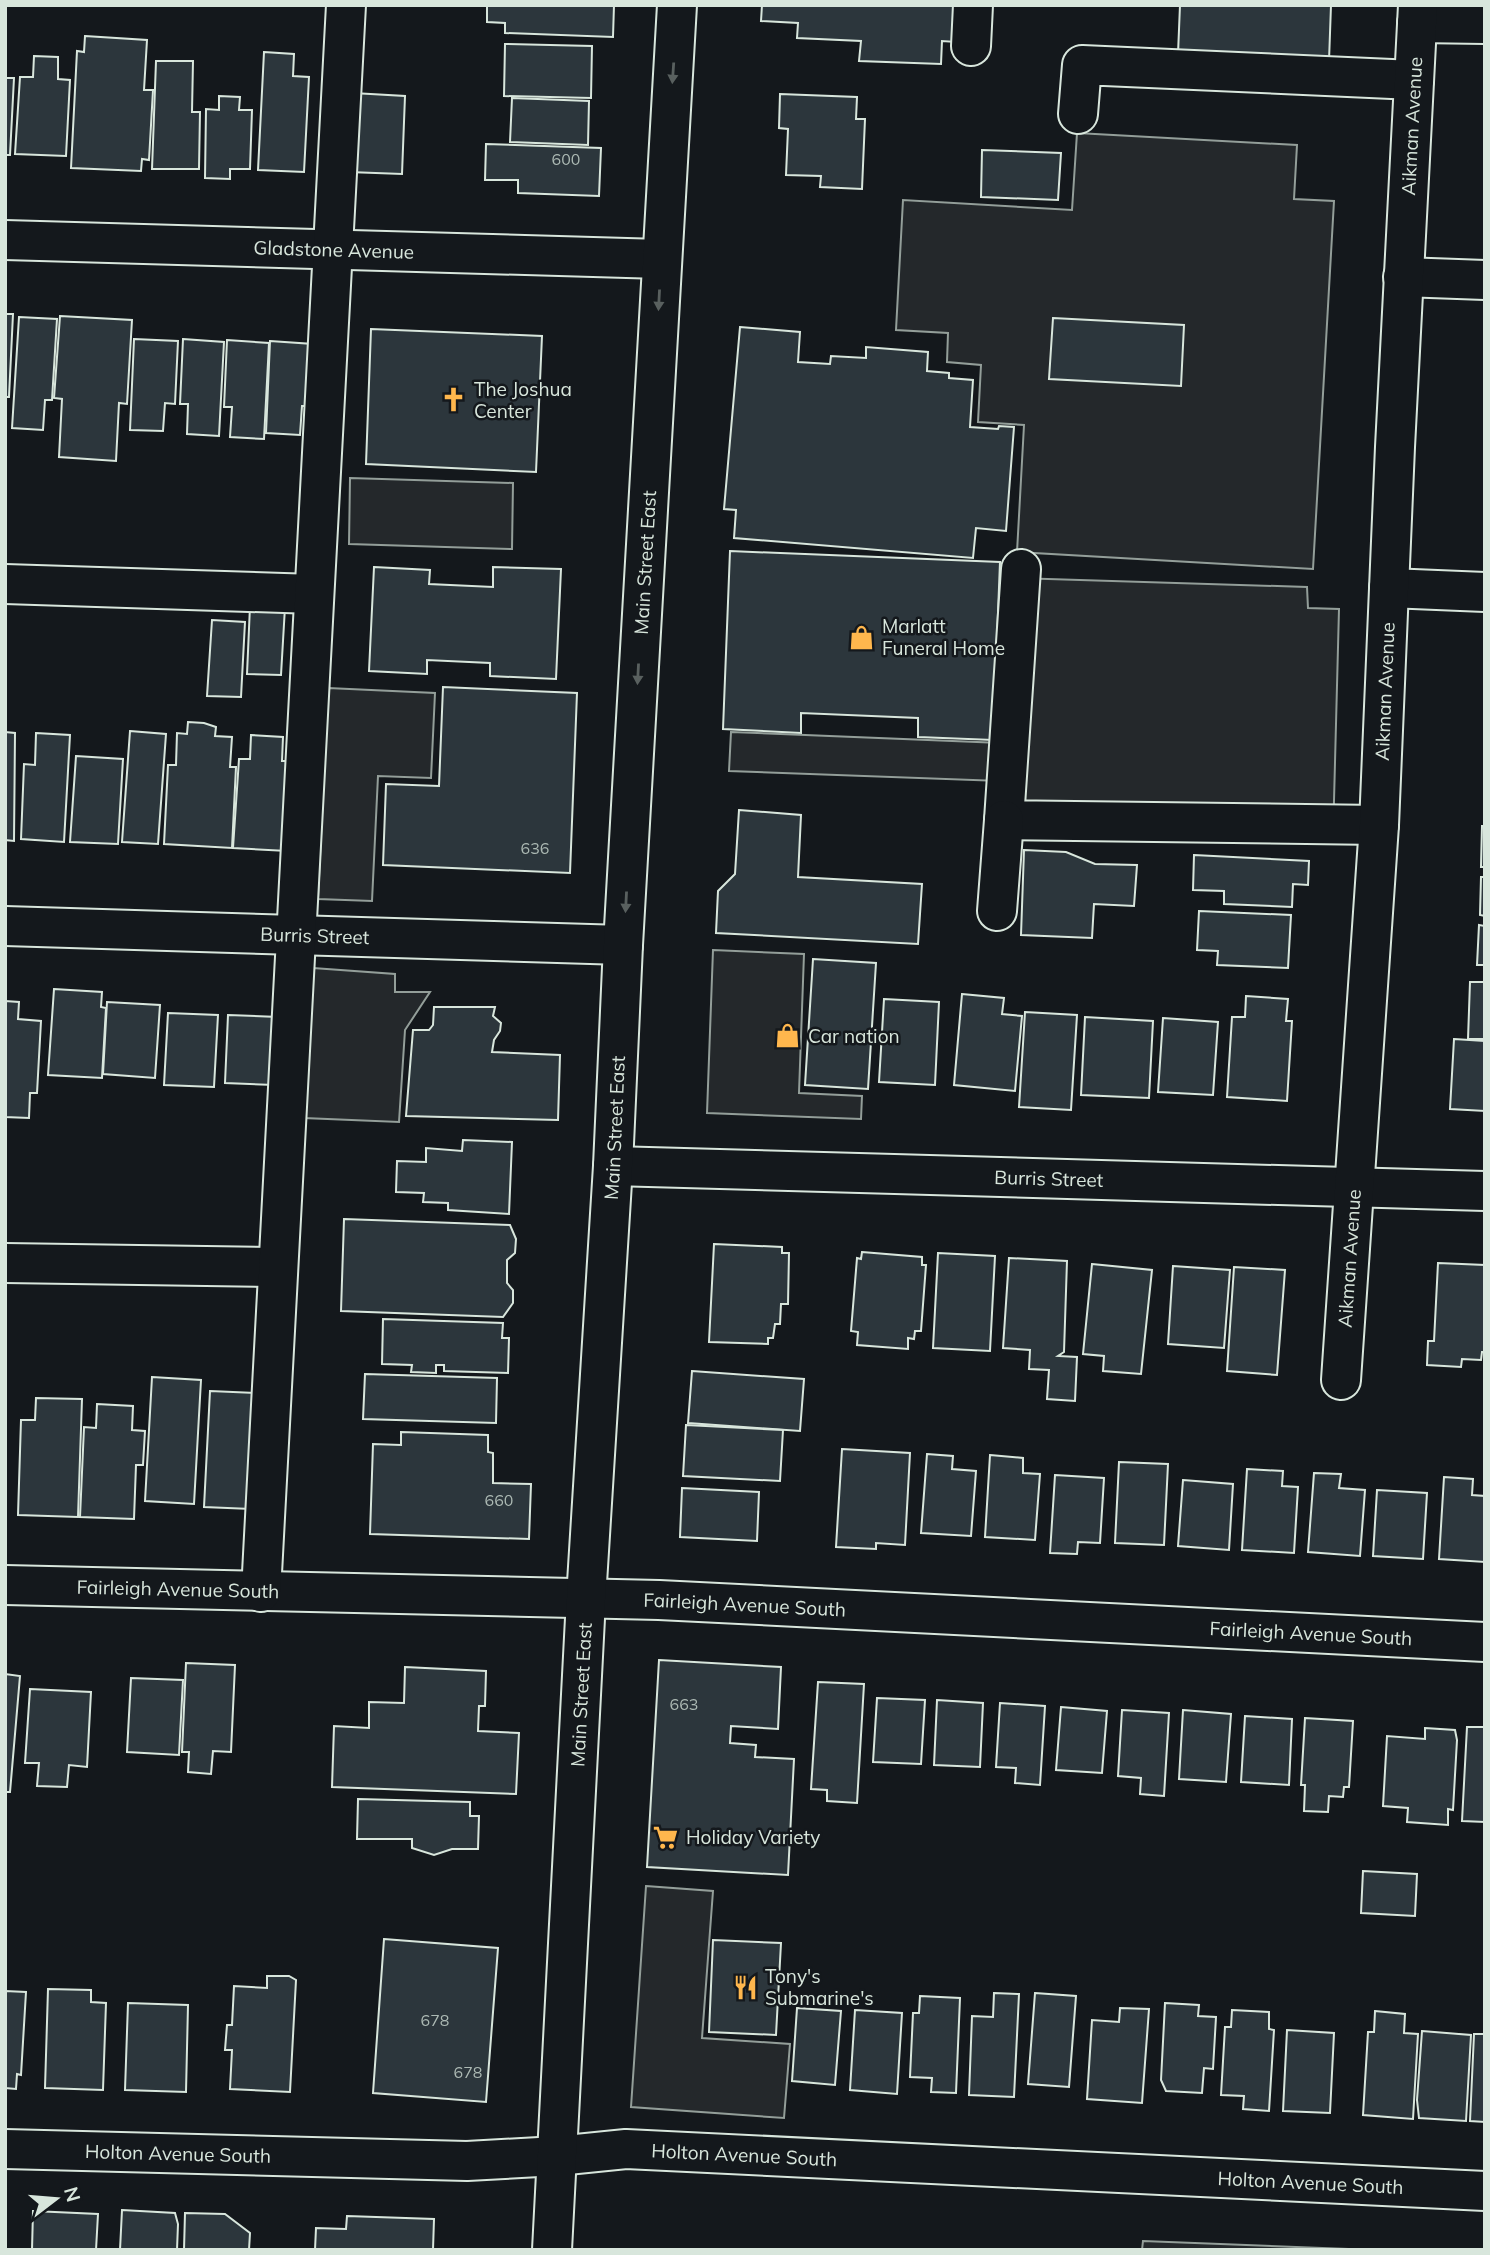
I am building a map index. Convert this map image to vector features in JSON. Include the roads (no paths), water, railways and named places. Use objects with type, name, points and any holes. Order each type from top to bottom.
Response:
[{"type":"street","points":[[261,1592],[346,5]]},
{"type":"street","name":"Main Street East","points":[[552,2250],[586,1598],[613,1166],[623,944],[677,5]]},
{"type":"street","points":[[971,46],[973,5]]},
{"type":"street","points":[[1418,14],[1485,24]]},
{"type":"street","name":"Aikman Avenue","points":[[1341,1380],[1379,825],[1403,277],[1418,14]]},
{"type":"street","points":[[1078,114],[1082,65],[1414,80]]},
{"type":"street","name":"Gladstone Avenue","points":[[5,240],[661,259]]},
{"type":"street","points":[[1403,277],[1485,280]]},
{"type":"street","points":[[997,911],[1021,569]]},
{"type":"street","points":[[5,584],[314,594]]},
{"type":"street","points":[[1389,588],[1485,592]]},
{"type":"street","points":[[1004,820],[1379,825]]},
{"type":"street","name":"Burris Street","points":[[5,926],[623,944]]},
{"type":"street","name":"Burris Street","points":[[613,1166],[1485,1191]]},
{"type":"street","points":[[5,1264],[277,1267]]},
{"type":"street","name":"Fairleigh Avenue South","points":[[5,1585],[659,1600],[1485,1642]]},
{"type":"street","name":"Holton Avenue South","points":[[5,2149],[467,2161],[626,2149],[1485,2191]]},
{"type":"place","name":"The Joshua Center","points":[[454,400]]},
{"type":"place","name":"Marlatt Funeral Home","points":[[862,637]]},
{"type":"place","name":"Car nation","points":[[788,1036]]},
{"type":"place","name":"Holiday Variety","points":[[666,1837]]},
{"type":"place","name":"Tony's Submarine's","points":[[745,1987]]}]
